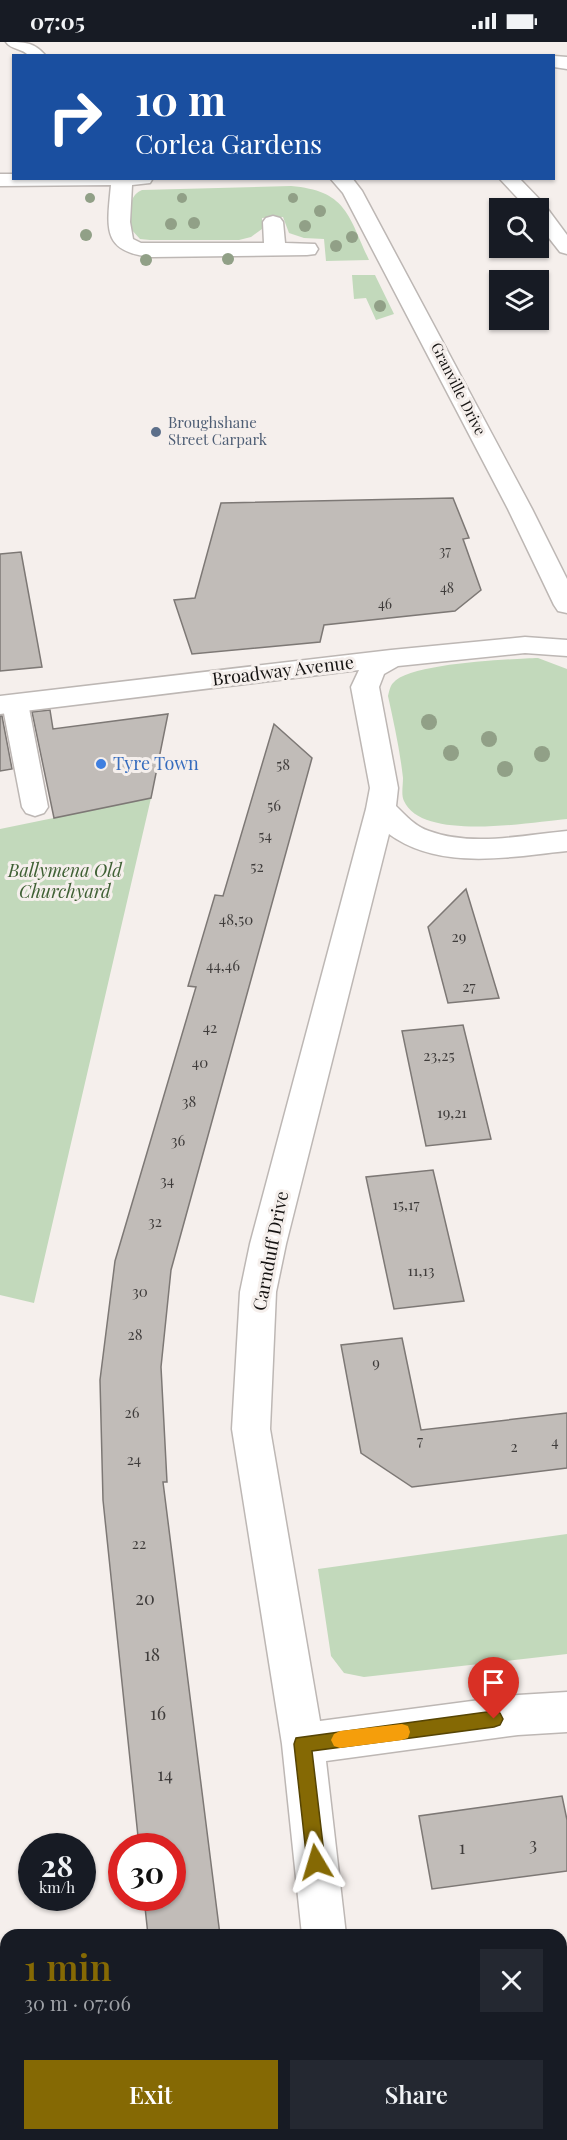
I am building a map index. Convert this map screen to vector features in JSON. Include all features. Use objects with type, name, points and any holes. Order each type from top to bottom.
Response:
[{"type":"street","points":[[122,180],[120,231],[123,240],[132,247],[152,251],[307,249]]},
{"type":"street","name":"Granville Drive","points":[[343,180],[352,191],[416,309],[567,605]]},
{"type":"street","points":[[273,222],[275,249]]},
{"type":"street","points":[[525,645],[552,627],[567,610]]},
{"type":"street","name":"Broadway Avenue","points":[[7,704],[391,658],[525,645],[567,648]]},
{"type":"street","name":"Carnduff Drive","points":[[323,1929],[303,1744],[250,1430],[258,1292],[268,1244],[381,809],[384,788],[365,687],[374,669],[391,658]]},
{"type":"street","points":[[381,809],[401,828],[421,840],[476,850],[567,841]]},
{"type":"street","points":[[303,1744],[518,1716],[567,1712]]},
{"type":"lane","points":[[14,42],[32,48],[36,54]]},
{"type":"lane","points":[[510,180],[527,198]]},
{"type":"lane","points":[[549,224],[567,248]]},
{"type":"lane","points":[[7,704],[35,807]]},
{"type":"green space","points":[[291,186],[324,193],[335,200],[350,218],[369,260],[326,261],[324,239],[304,238],[289,233],[283,217],[262,218],[262,229],[251,237],[239,240],[140,239],[130,228],[132,201],[134,196],[142,190]]},
{"type":"green space","points":[[352,275],[375,275],[394,314],[376,320],[366,298],[354,299]]},
{"type":"green space","points":[[538,658],[567,669],[567,819],[504,825],[454,826],[432,822],[415,814],[404,801],[403,796],[402,768],[388,696],[392,684],[403,676],[419,671],[461,663]]},
{"type":"green space","name":"Ballymena Old Churchyard","points":[[151,798],[34,1303],[0,1295],[0,829]]},
{"type":"green space","points":[[567,1534],[567,1654],[364,1677],[344,1673],[331,1656],[318,1569]]},
{"type":"building","points":[[453,498],[469,538],[463,539],[481,590],[455,611],[324,625],[320,642],[192,654],[174,600],[195,598],[221,503]]},
{"type":"building","points":[[21,552],[42,667],[0,671],[0,554]]},
{"type":"building","name":"Tyre Town","points":[[50,710],[53,729],[168,714],[151,798],[54,818],[32,712]]},
{"type":"building","points":[[0,716],[2,716],[12,769],[0,771]]},
{"type":"building","points":[[274,724],[312,758],[171,1270],[161,1367],[167,1482],[163,1482],[219,1929],[147,1929],[145,1911],[186,1911],[186,1833],[138,1833],[103,1500],[100,1380],[115,1261],[196,987],[188,986],[215,895],[223,896]]},
{"type":"building","points":[[466,889],[499,998],[448,1003],[428,927]]},
{"type":"building","points":[[463,1025],[491,1139],[426,1146],[402,1031]]},
{"type":"building","points":[[433,1170],[464,1301],[394,1309],[366,1177]]},
{"type":"building","points":[[402,1338],[421,1430],[567,1413],[567,1468],[412,1487],[361,1453],[341,1345]]},
{"type":"building","points":[[562,1796],[567,1820],[567,1871],[432,1889],[419,1816]]},
{"type":"slow traffic","points":[[340,1740],[402,1732]]},
{"type":"place","name":"Broughshane Street Carpark","points":[[156,432]]},
{"type":"place","name":"Tyre Town","points":[[101,764]]},
{"type":"route","points":[[316,1862],[303,1744],[494,1719]]}]
